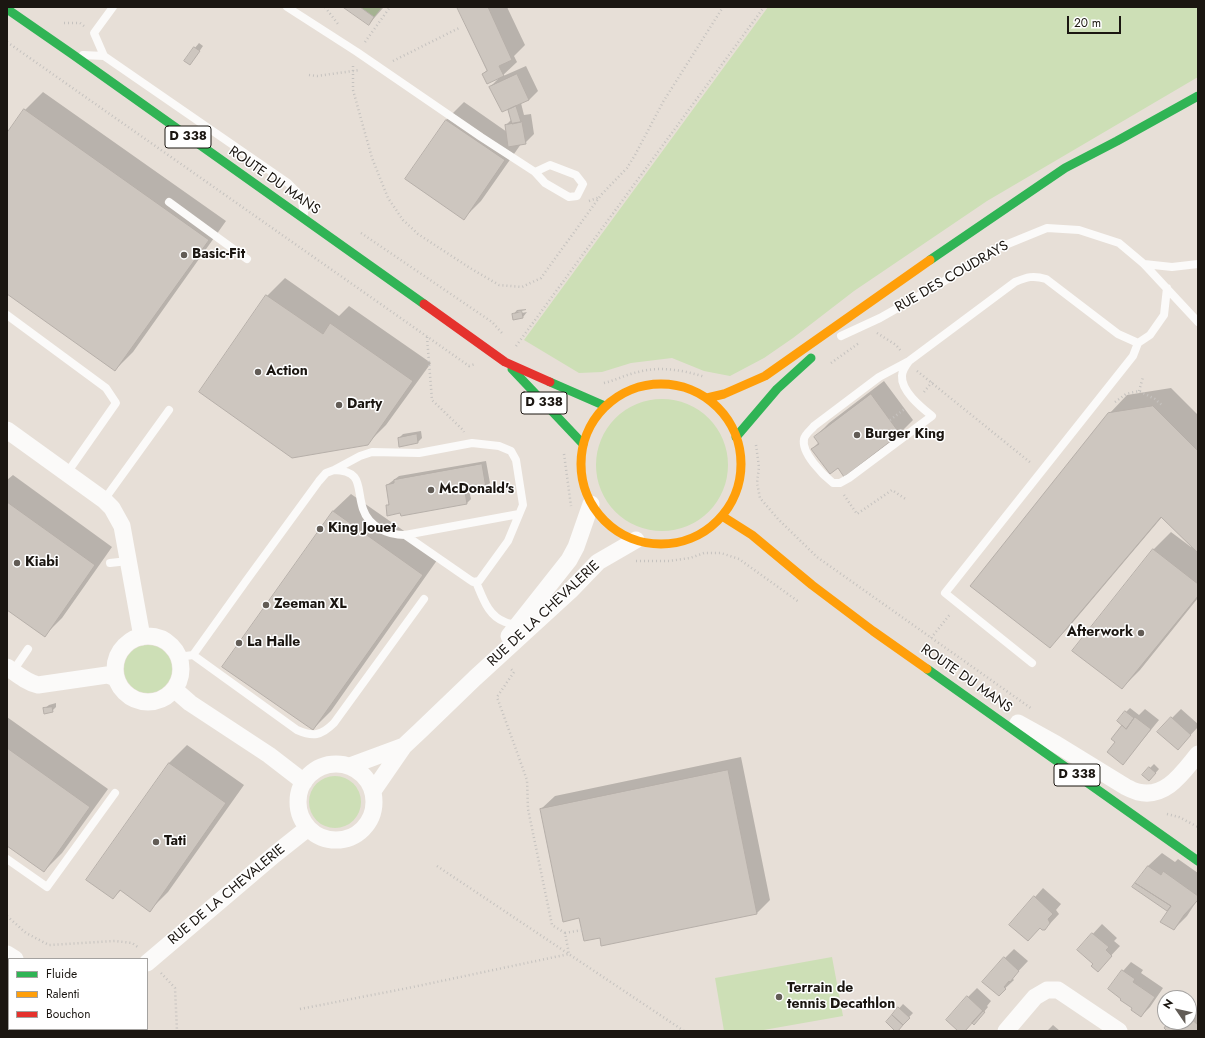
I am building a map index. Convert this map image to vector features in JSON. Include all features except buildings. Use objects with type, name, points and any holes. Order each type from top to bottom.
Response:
[{"type":"main road","name":"ROUTE DU MANS","points":[[7,9],[502,360],[583,444]]},
{"type":"main road","points":[[707,398],[724,394],[765,376],[976,228],[1065,168],[1198,96]]},
{"type":"main road","points":[[1014,214],[1117,141]]},
{"type":"main road","points":[[839,338],[879,309]]},
{"type":"main road","points":[[736,436],[777,389],[820,351]]},
{"type":"main road","name":"ROUTE DU MANS","points":[[502,360],[605,406]]},
{"type":"main road","points":[[655,384],[682,386],[707,398],[725,415],[736,436],[741,457],[740,478],[733,498],[722,516],[704,532],[682,541],[659,544],[636,540],[618,532],[602,519],[591,504],[583,484],[580,464],[583,444],[592,423],[605,406],[628,390],[655,384]]},
{"type":"main road","name":"ROUTE DU MANS","points":[[722,516],[752,535],[812,585],[874,631],[1198,861]]},
{"type":"street","points":[[7,430],[104,500],[112,508],[122,526],[142,637]]},
{"type":"street","name":"RUE DE LA CHEVALERIE","points":[[475,678],[569,560],[576,547],[591,504]]},
{"type":"street","name":"RUE DE LA CHEVALERIE","points":[[373,791],[404,746],[475,678],[570,591],[598,562],[636,540]]},
{"type":"street","points":[[149,636],[164,640],[175,650],[186,656],[180,665],[178,682],[167,696],[158,700],[146,702],[139,701],[125,693],[119,686],[116,678],[116,660],[120,652],[133,640],[149,636]]},
{"type":"street","points":[[10,669],[31,683],[38,684],[107,675],[116,678]]},
{"type":"street","points":[[174,689],[190,703],[269,755],[304,782]]},
{"type":"street","points":[[957,689],[1056,744],[1126,787],[1138,792],[1148,793],[1160,791],[1169,786],[1198,754]]},
{"type":"street","name":"RUE DE LA CHEVALERIE","points":[[350,766],[404,746]]},
{"type":"street","points":[[341,764],[350,766],[358,770],[364,776],[373,791],[373,812],[369,822],[354,836],[344,839],[330,840],[316,835],[303,822],[298,806],[299,794],[304,782],[309,775],[324,766],[341,764]]},
{"type":"street","name":"RUE DE LA CHEVALERIE","points":[[149,961],[308,828]]},
{"type":"street","points":[[1006,1031],[1035,997],[1047,990],[1058,990],[1119,1031]]},
{"type":"lane","points":[[104,56],[94,33],[113,7]]},
{"type":"lane","points":[[287,7],[357,52],[535,172],[545,183],[569,197],[577,196],[583,184],[576,175],[550,165],[535,172]]},
{"type":"lane","points":[[72,54],[104,56],[288,183],[301,196],[305,220]]},
{"type":"lane","points":[[169,202],[247,259]]},
{"type":"lane","name":"RUE DES COUDRAYS","points":[[839,338],[880,318],[933,288],[998,248],[1046,228],[1079,230],[1119,243],[1144,264],[1198,322]]},
{"type":"lane","points":[[1144,264],[1172,267],[1198,264]]},
{"type":"lane","points":[[909,361],[902,374],[903,385],[915,401],[932,416],[850,478],[833,483],[808,456],[804,446],[804,438],[814,426],[879,377],[909,361],[1015,282],[1027,277],[1037,276],[1046,279],[1118,334],[1138,343]]},
{"type":"lane","points":[[1032,663],[945,592],[1133,356],[1138,343],[1150,335],[1164,315],[1167,288]]},
{"type":"lane","points":[[7,315],[106,388],[116,404],[67,473]]},
{"type":"lane","points":[[104,500],[169,410]]},
{"type":"lane","points":[[424,599],[334,723],[327,730],[318,734],[306,734],[297,730],[186,656],[246,580],[326,473],[360,456],[372,452],[420,453],[472,443],[499,446],[510,450],[516,460],[523,505],[508,541],[479,581],[476,582]]},
{"type":"lane","points":[[334,470],[345,470],[353,475],[358,483],[363,509],[374,525],[387,533],[406,535],[519,514]]},
{"type":"lane","points":[[406,535],[470,580],[476,582],[489,610],[496,617],[505,622],[518,624]]},
{"type":"lane","points":[[110,563],[128,561]]},
{"type":"lane","points":[[10,669],[28,649]]},
{"type":"lane","points":[[7,859],[47,887],[114,793]]},
{"type":"path","points":[[357,52],[390,7]]},
{"type":"path","points":[[309,75],[317,76],[353,71],[353,90],[372,158],[388,198],[403,220],[418,234],[498,285],[522,287],[541,278],[601,195],[626,168],[635,155],[663,102],[724,7]]},
{"type":"path","points":[[511,343],[515,348],[764,7]]},
{"type":"path","points":[[380,68],[460,28]]},
{"type":"path","points":[[7,42],[469,366],[502,360]]},
{"type":"path","points":[[360,232],[492,322],[506,338]]},
{"type":"path","points":[[876,332],[896,345],[919,373],[1042,471]]},
{"type":"path","points":[[427,336],[432,400],[463,430],[467,444]]},
{"type":"path","points":[[827,366],[864,341]]},
{"type":"path","points":[[474,365],[480,369]]},
{"type":"path","points":[[602,383],[638,371],[663,368],[690,372],[708,378]]},
{"type":"path","points":[[1139,391],[1144,377]]},
{"type":"path","points":[[1114,402],[1126,394],[1139,391],[1155,399],[1163,406]]},
{"type":"path","points":[[757,441],[756,446],[759,467],[757,483],[760,498],[778,520],[817,557],[1034,711]]},
{"type":"path","points":[[564,449],[571,509]]},
{"type":"path","points":[[836,483],[857,514],[892,490],[907,500]]},
{"type":"path","points":[[630,560],[669,561],[690,558],[704,553],[721,553],[739,560],[804,606]]},
{"type":"path","points":[[931,638],[958,604]]},
{"type":"path","points":[[497,658],[514,672],[497,697],[527,780],[528,809],[552,925],[565,933],[582,930]]},
{"type":"path","points":[[1148,793],[1161,812],[1179,817],[1198,827]]},
{"type":"path","points":[[437,866],[684,1031]]},
{"type":"path","points":[[7,916],[26,933],[49,945],[115,941],[132,943],[142,950],[147,958]]},
{"type":"path","points":[[565,933],[569,954]]},
{"type":"path","points":[[300,1009],[569,954]]},
{"type":"path","points":[[149,961],[175,988],[176,1031]]},
{"type":"green space","points":[[360,7],[382,7],[374,17]]},
{"type":"green space","points":[[768,7],[1198,7],[1198,77],[987,201],[854,291],[793,338],[764,358],[730,376],[704,371],[672,358],[631,363],[602,372],[579,373],[524,340]]},
{"type":"green space","points":[[668,399],[687,404],[699,410],[709,418],[717,428],[723,440],[727,452],[727,478],[723,490],[717,502],[709,512],[699,520],[687,526],[675,530],[656,531],[637,526],[625,520],[615,512],[607,502],[601,490],[597,478],[596,459],[601,440],[607,428],[615,418],[625,410],[637,404],[649,400]]},
{"type":"green space","points":[[143,645],[153,645],[165,652],[172,664],[172,674],[165,686],[153,693],[143,693],[135,689],[128,682],[124,674],[124,664],[128,656],[135,649]]},
{"type":"green space","points":[[335,776],[345,778],[353,784],[359,792],[361,802],[359,812],[353,820],[345,826],[335,828],[325,826],[317,820],[311,812],[309,802],[311,792],[317,784],[325,778]]},
{"type":"green space","name":"Terrain de tennis Decathlon","points":[[832,957],[843,1016],[758,1031],[724,1031],[715,978]]},
{"type":"green space","points":[[7,977],[8,1030],[58,1031],[7,1031]]},
{"type":"traffic: fast","points":[[7,9],[424,304]]},
{"type":"traffic: fast","points":[[930,260],[1065,168],[1198,96]]},
{"type":"traffic: fast","points":[[736,437],[777,389],[811,358]]},
{"type":"traffic: fast","points":[[512,369],[583,444]]},
{"type":"traffic: fast","points":[[550,382],[605,406]]},
{"type":"traffic: fast","points":[[927,669],[1198,861]]},
{"type":"traffic: slow","points":[[707,398],[724,394],[765,376],[930,260]]},
{"type":"traffic: slow","points":[[661,384],[692,390],[712,402],[723,413],[735,433],[741,464],[735,495],[723,515],[712,526],[692,538],[661,544],[630,538],[610,526],[599,515],[587,495],[581,464],[587,433],[599,413],[610,402],[630,390],[661,384]]},
{"type":"traffic: slow","points":[[722,516],[752,535],[812,585],[927,669]]},
{"type":"traffic: jam","points":[[424,304],[505,362],[550,382]]},
{"type":"place","name":"Basic-Fit","points":[[184,255]]},
{"type":"place","name":"Action","points":[[258,372]]},
{"type":"place","name":"Darty","points":[[339,405]]},
{"type":"place","name":"Burger King","points":[[857,435]]},
{"type":"place","name":"McDonald's","points":[[431,490]]},
{"type":"place","name":"King Jouet","points":[[320,529]]},
{"type":"place","name":"Kiabi","points":[[17,563]]},
{"type":"place","name":"Zeeman XL","points":[[266,605]]},
{"type":"place","name":"Afterwork","points":[[1141,633]]},
{"type":"place","name":"La Halle","points":[[239,643]]},
{"type":"place","name":"Tati","points":[[156,842]]},
{"type":"place","name":"Terrain de tennis Decathlon","points":[[779,997]]}]
